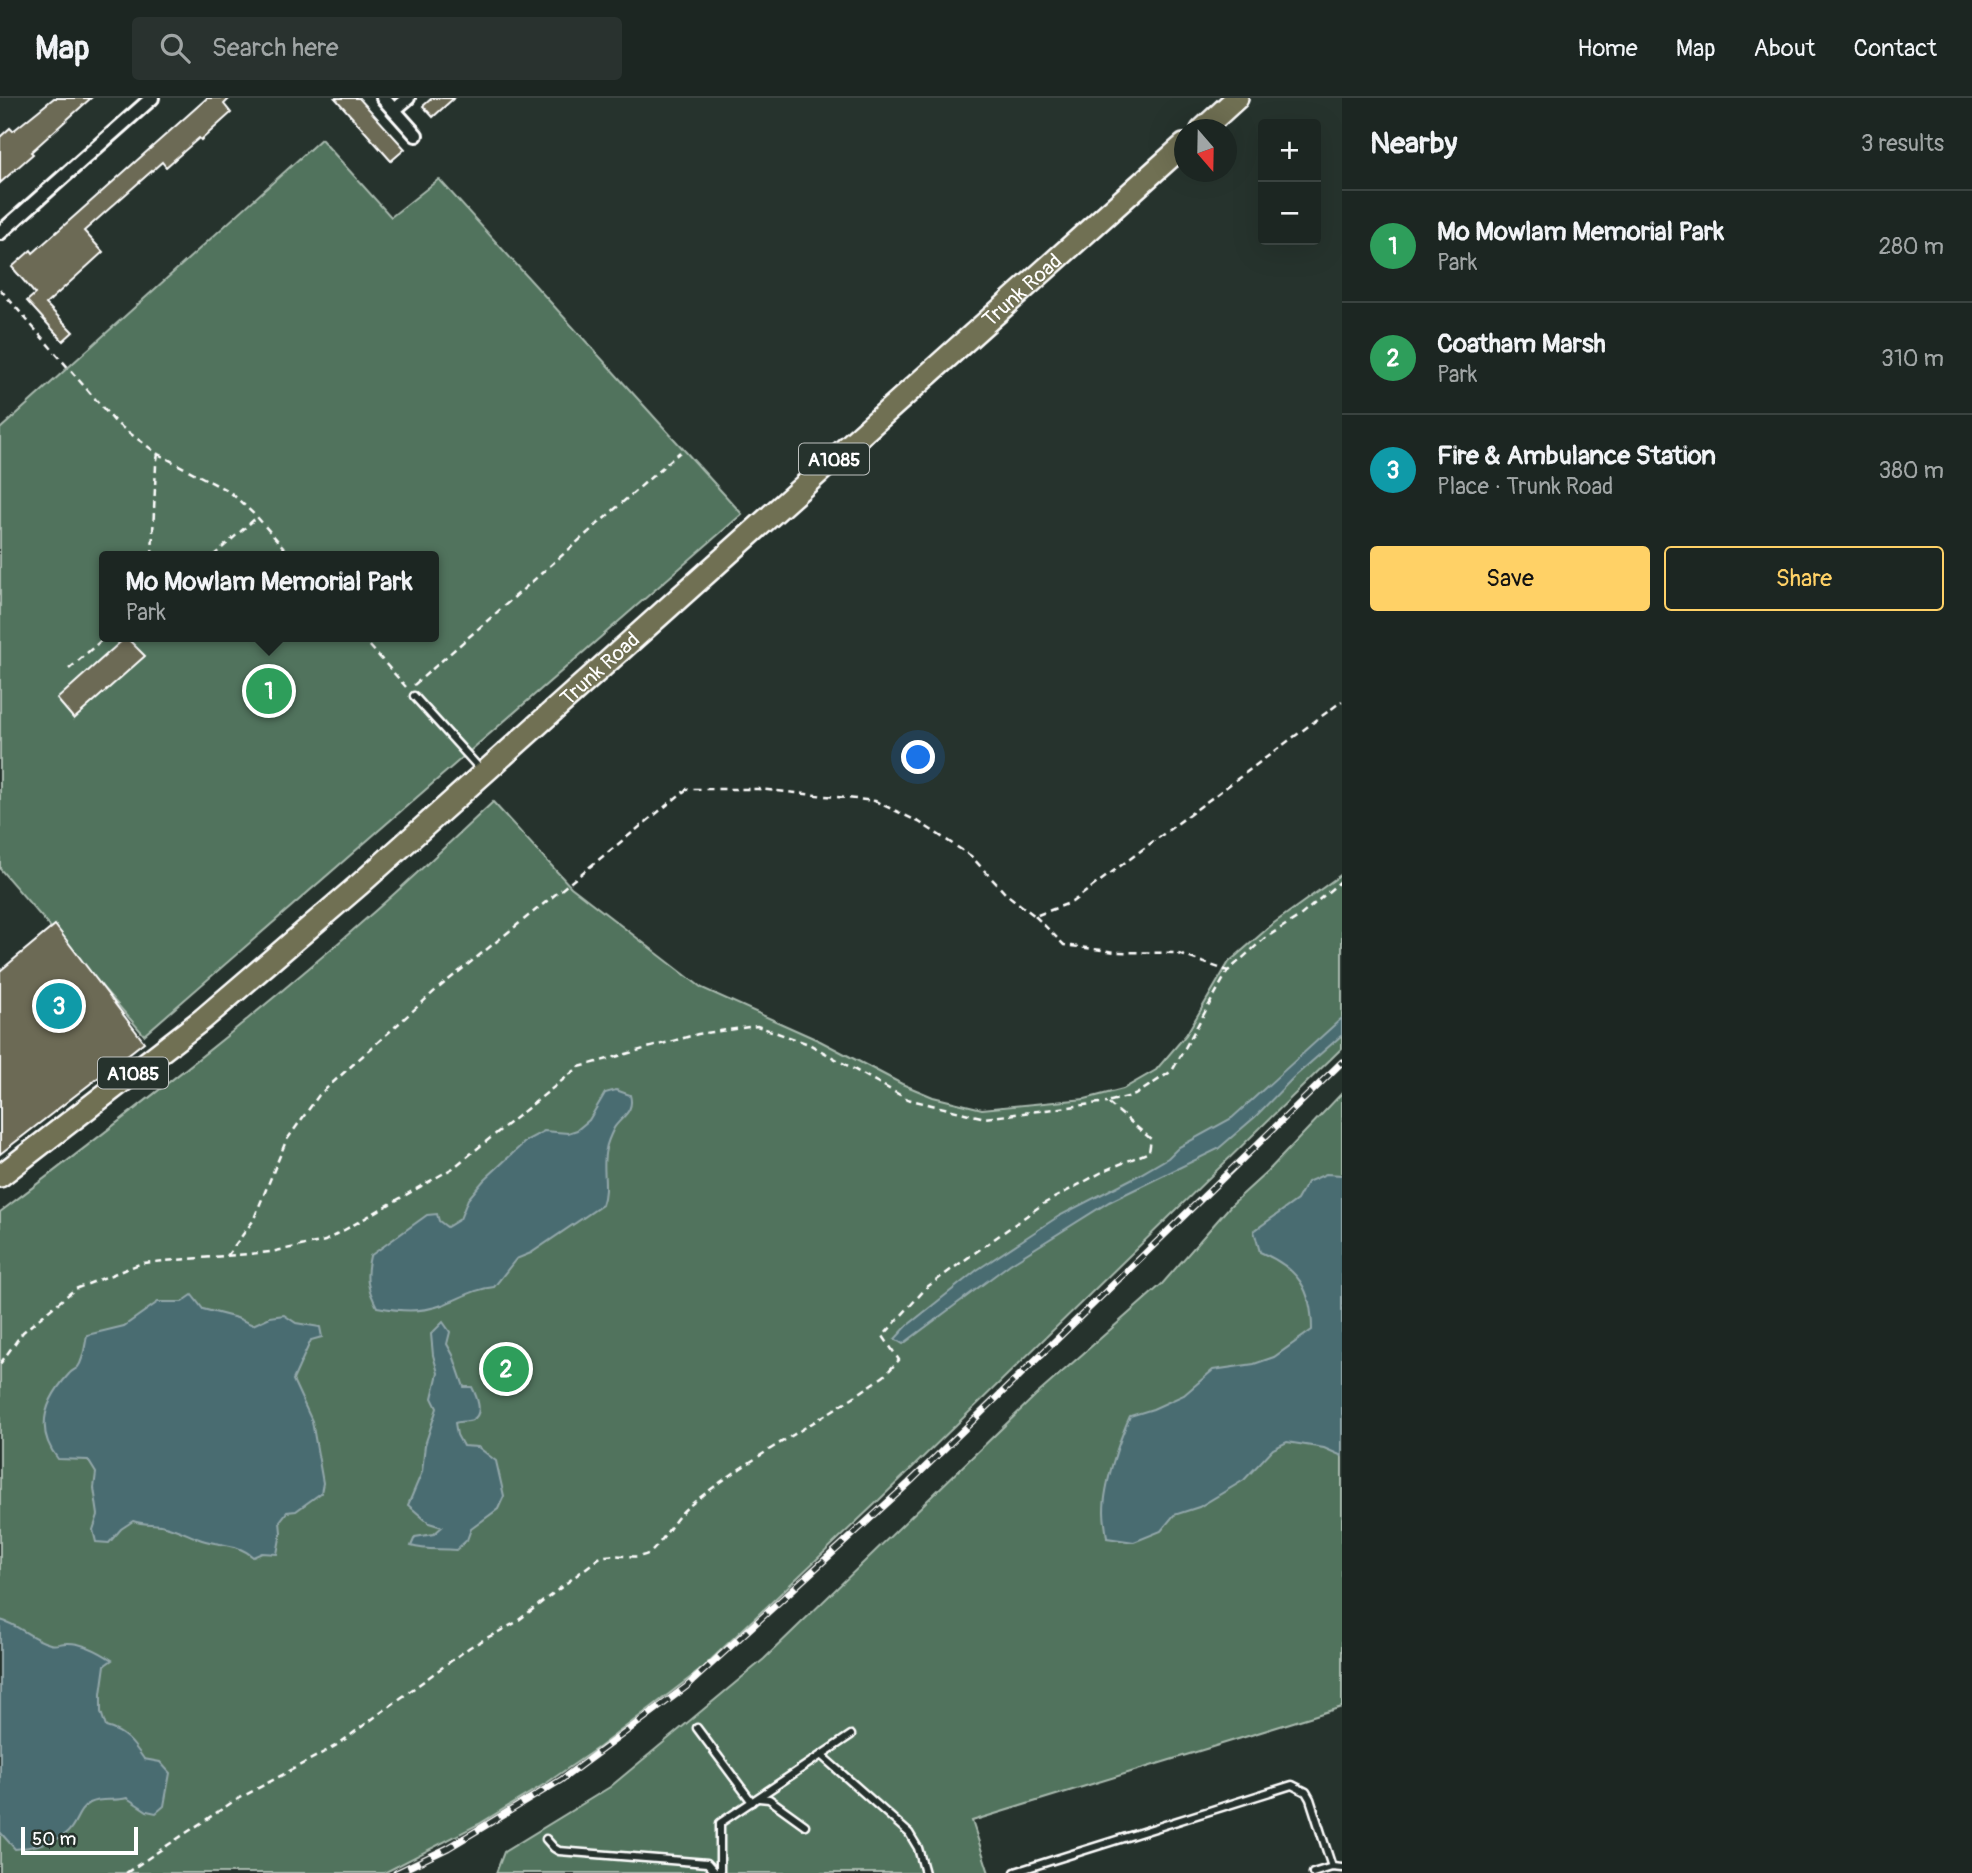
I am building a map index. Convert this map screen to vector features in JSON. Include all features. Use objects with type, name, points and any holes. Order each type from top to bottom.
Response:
[{"type":"main road","points":[[1214,119],[1237,98]]},
{"type":"main road","name":"Trunk Road","points":[[0,1176],[203,1019],[360,884],[1174,155]]},
{"type":"street","points":[[0,233],[152,98]]},
{"type":"street","points":[[383,98],[416,135]]},
{"type":"street","points":[[394,110],[408,98]]},
{"type":"lane","points":[[414,696],[484,774]]},
{"type":"lane","points":[[697,1728],[756,1800]]},
{"type":"lane","points":[[718,1873],[720,1823],[851,1735]]},
{"type":"lane","points":[[822,1756],[909,1833],[918,1848],[925,1873]]},
{"type":"lane","points":[[1015,1872],[1292,1785],[1306,1792],[1310,1799],[1332,1867]]},
{"type":"lane","points":[[756,1800],[769,1800],[805,1825]]},
{"type":"lane","points":[[546,1839],[559,1851],[707,1863],[718,1873]]},
{"type":"lane","points":[[1313,1873],[1332,1867],[1342,1868]]},
{"type":"path","points":[[0,289],[116,423],[158,454],[230,492],[288,551]]},
{"type":"path","points":[[367,642],[409,689],[680,452]]},
{"type":"path","points":[[152,551],[158,454]]},
{"type":"path","points":[[219,551],[257,517]]},
{"type":"path","points":[[69,669],[99,642]]},
{"type":"path","points":[[1035,916],[1072,902],[1342,701]]},
{"type":"path","points":[[227,1256],[253,1221],[286,1141],[319,1095],[436,990],[687,789],[758,789],[875,801],[919,822],[971,856],[1005,893],[1035,916],[1063,944],[1116,952],[1177,953],[1228,971]]},
{"type":"path","points":[[0,1364],[23,1332],[75,1289],[142,1263],[271,1252],[325,1241],[453,1168],[579,1067],[698,1034],[757,1026],[808,1044],[907,1099],[985,1118],[1107,1102],[1135,1095],[1172,1071],[1228,971],[1265,938],[1300,916],[1342,880]]},
{"type":"path","points":[[126,1873],[231,1803],[337,1745],[470,1647],[514,1623],[599,1558],[607,1555],[639,1556],[649,1553],[686,1508],[749,1462],[884,1376],[899,1360],[883,1336],[927,1287],[1043,1203],[1106,1170],[1149,1152],[1151,1139],[1107,1102]]},
{"type":"green space","points":[[321,139],[391,217],[439,179],[742,514],[144,1035],[0,869],[0,429]]},
{"type":"green space","points":[[493,802],[571,887],[702,988],[820,1041],[902,1084],[933,1097],[982,1109],[1085,1099],[1123,1089],[1156,1070],[1186,1035],[1229,962],[1274,923],[1342,874],[1342,1048],[875,1504],[699,1671],[548,1782],[479,1824],[384,1873],[0,1873],[0,1212],[278,994],[384,903]]},
{"type":"green space","points":[[1342,1093],[1342,1707],[972,1821],[989,1873],[496,1873],[504,1852],[610,1787],[764,1659],[1035,1396],[1162,1284],[1231,1205],[1267,1172]]},
{"type":"water","points":[[1342,1018],[1342,1035],[1218,1149],[1109,1202],[1010,1264],[903,1344],[895,1339],[908,1325],[977,1270],[1059,1216],[1137,1176],[1168,1158],[1179,1147],[1232,1118]]},
{"type":"water","points":[[616,1090],[630,1095],[631,1106],[614,1128],[607,1144],[602,1205],[531,1253],[516,1259],[494,1287],[426,1309],[377,1307],[368,1283],[370,1256],[427,1215],[437,1214],[439,1221],[447,1227],[460,1219],[468,1199],[484,1180],[527,1140],[544,1131],[568,1133],[577,1130],[589,1120],[605,1093]]},
{"type":"water","points":[[1326,1174],[1342,1175],[1342,1456],[1324,1448],[1287,1442],[1273,1449],[1244,1480],[1199,1507],[1174,1515],[1161,1531],[1134,1542],[1107,1538],[1104,1511],[1109,1476],[1130,1416],[1184,1395],[1213,1370],[1254,1364],[1274,1357],[1312,1330],[1306,1292],[1284,1265],[1260,1252],[1254,1231],[1297,1200],[1307,1182]]},
{"type":"water","points":[[192,1295],[203,1309],[253,1325],[270,1317],[284,1315],[296,1323],[320,1327],[322,1337],[311,1340],[293,1380],[312,1421],[323,1483],[321,1493],[296,1511],[287,1512],[280,1521],[277,1554],[262,1553],[253,1557],[235,1547],[202,1540],[170,1527],[133,1521],[121,1529],[109,1543],[96,1542],[93,1530],[98,1515],[94,1488],[96,1473],[88,1460],[58,1459],[46,1437],[49,1404],[61,1384],[80,1364],[87,1335],[124,1326],[158,1302],[182,1302]]},
{"type":"water","points":[[443,1322],[450,1332],[447,1344],[464,1387],[472,1387],[479,1409],[476,1417],[470,1421],[455,1423],[457,1435],[463,1446],[478,1447],[496,1461],[504,1496],[498,1509],[471,1529],[467,1540],[456,1550],[411,1546],[415,1537],[434,1534],[442,1527],[429,1523],[408,1505],[422,1472],[425,1445],[437,1408],[432,1398],[438,1373],[431,1334]]},
{"type":"water","points":[[0,1620],[43,1642],[54,1645],[78,1644],[112,1660],[105,1665],[101,1712],[106,1727],[128,1739],[144,1759],[160,1762],[170,1773],[164,1806],[156,1813],[147,1811],[127,1798],[99,1800],[86,1806],[67,1833],[50,1842],[15,1849],[0,1832]]},
{"type":"building","points":[[54,98],[91,98],[0,183],[0,137],[10,128],[13,131]]},
{"type":"building","points":[[207,98],[230,98],[224,104],[231,113],[166,167],[162,162],[84,231],[103,252],[46,304],[73,332],[63,341],[27,301],[35,294],[12,267],[31,250],[33,253]]},
{"type":"building","points":[[335,98],[359,98],[405,149],[391,161]]},
{"type":"building","points":[[432,98],[454,98],[433,117],[423,106]]},
{"type":"building","points":[[120,642],[131,642],[145,656],[74,719],[57,699]]},
{"type":"building","points":[[55,925],[144,1042],[0,1154],[0,971]]},
{"type":"railway","points":[[396,1873],[448,1848],[561,1780],[686,1687],[909,1483],[1342,1062]]},
{"type":"place","name":"Mo Mowlam Memorial Park","points":[[269,691]]},
{"type":"place","name":"Fire & Ambulance Station","points":[[59,1006]]},
{"type":"place","name":"Coatham Marsh","points":[[506,1369]]}]
